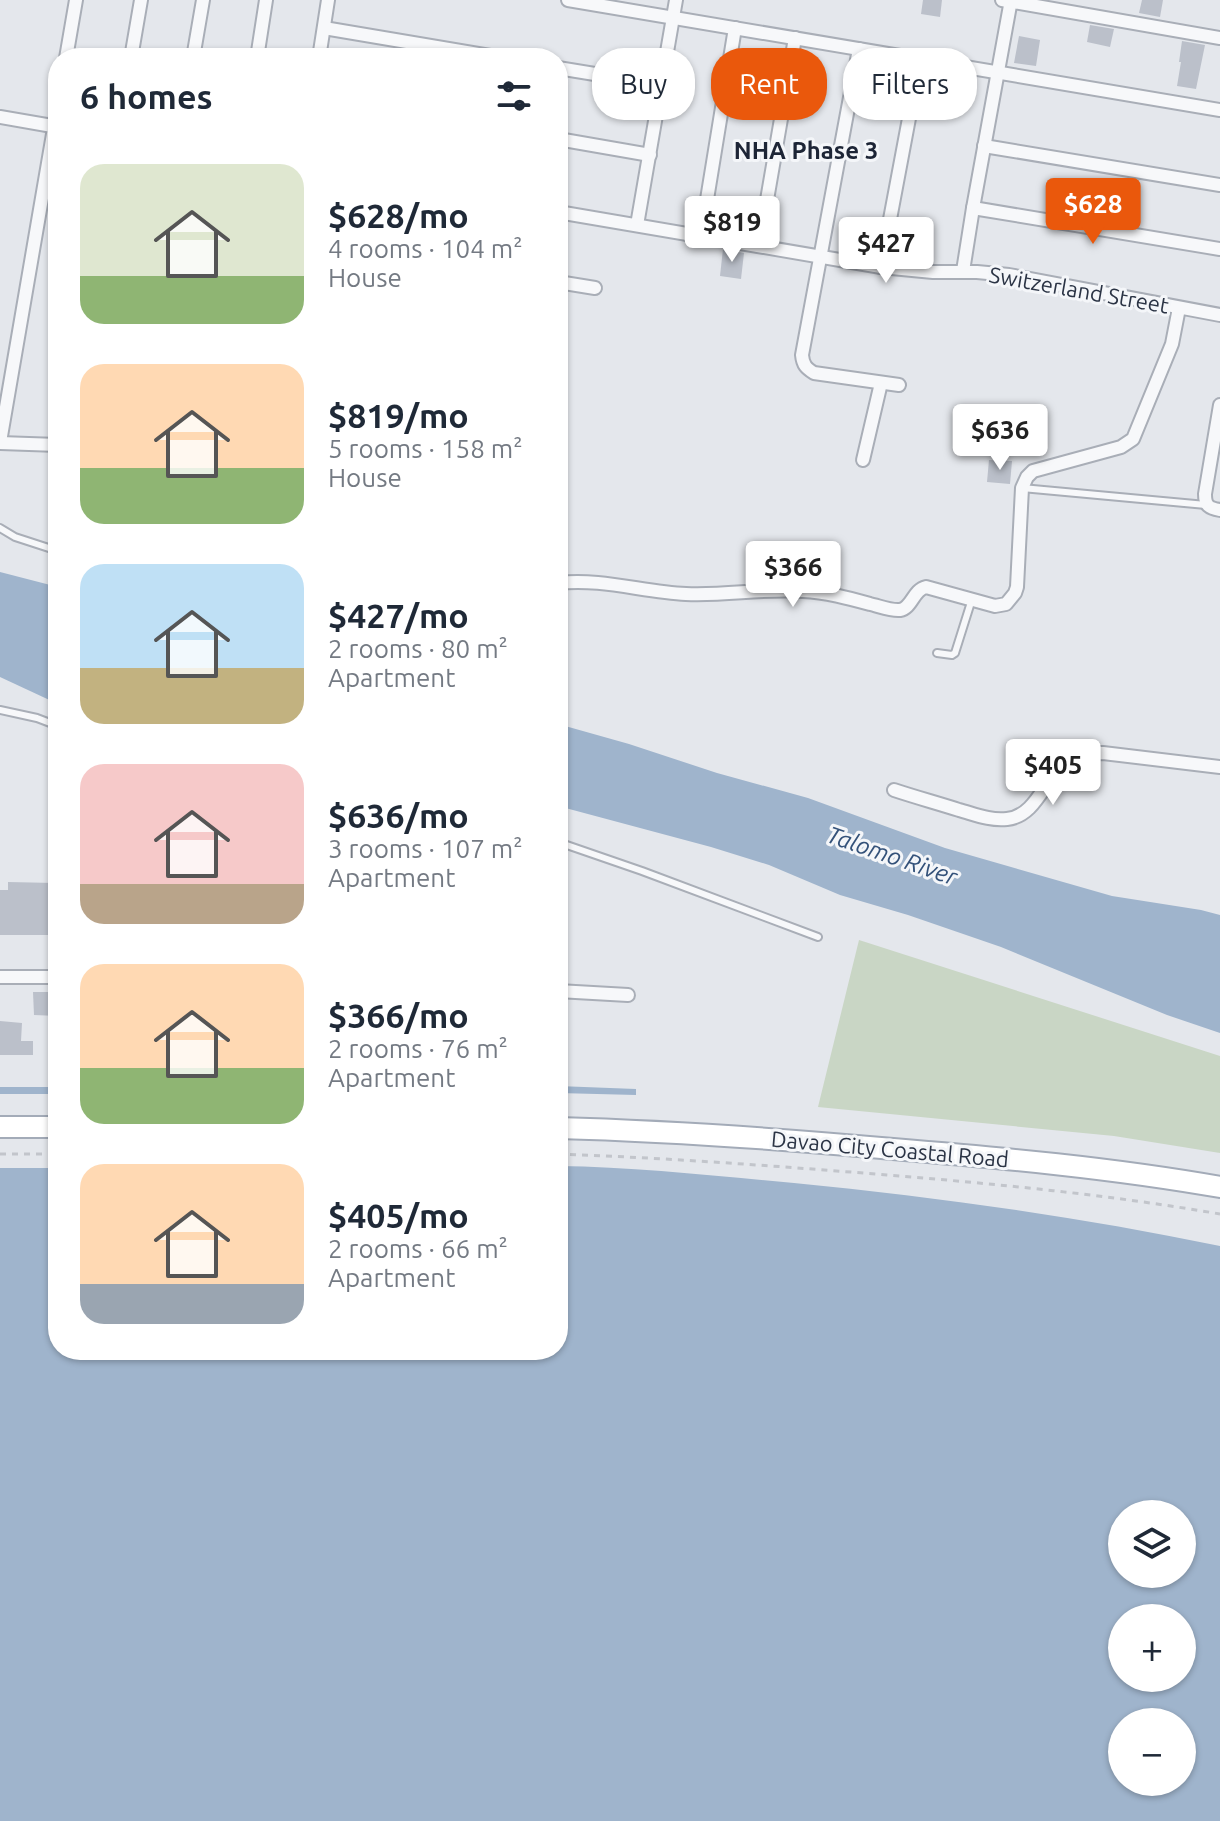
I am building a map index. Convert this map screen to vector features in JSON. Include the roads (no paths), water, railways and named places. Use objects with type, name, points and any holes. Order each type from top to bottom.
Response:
[{"type":"main road","points":[[0,1127],[48,1127]]},
{"type":"main road","name":"Davao City Coastal Road","points":[[568,1128],[781,1139],[952,1154],[1105,1170],[1220,1187]]},
{"type":"street","points":[[68,48],[76,0]]},
{"type":"street","points":[[133,48],[141,0]]},
{"type":"street","points":[[195,48],[203,0]]},
{"type":"street","points":[[259,48],[266,0]]},
{"type":"street","points":[[321,48],[328,0]]},
{"type":"street","points":[[568,0],[853,48]]},
{"type":"street","points":[[668,48],[676,0]]},
{"type":"street","points":[[963,271],[1007,0],[1220,38]]},
{"type":"street","points":[[324,28],[443,48]]},
{"type":"street","points":[[701,236],[735,28]]},
{"type":"street","points":[[759,246],[795,38]]},
{"type":"street","points":[[568,70],[592,74]]},
{"type":"street","points":[[977,70],[1220,110]]},
{"type":"street","points":[[0,117],[48,125]]},
{"type":"street","points":[[637,225],[656,120]]},
{"type":"street","points":[[846,120],[803,363],[814,373],[824,376],[899,385]]},
{"type":"street","points":[[881,267],[909,120]]},
{"type":"street","points":[[568,141],[650,155]]},
{"type":"street","points":[[984,146],[1220,185]]},
{"type":"street","points":[[48,171],[0,442],[48,444]]},
{"type":"street","points":[[973,208],[1220,249]]},
{"type":"street","name":"Switzerland Street","points":[[568,214],[881,267],[1009,275],[1220,315]]},
{"type":"street","points":[[568,284],[595,288]]},
{"type":"street","points":[[568,582],[594,581],[665,593],[693,594],[803,590],[897,610],[903,610],[920,588],[926,587],[1001,606],[1006,604],[1015,593],[1018,578],[1022,488],[1027,477],[1033,471],[1121,447],[1133,439],[1172,344],[1179,308]]},
{"type":"street","points":[[863,460],[881,383]]},
{"type":"street","points":[[1220,405],[1205,494],[1206,505],[1220,510]]},
{"type":"street","points":[[894,790],[987,818],[1009,819],[1026,811],[1067,761],[1089,753],[1220,767]]},
{"type":"street","points":[[0,977],[48,977]]},
{"type":"street","points":[[568,992],[628,995]]},
{"type":"lane","points":[[1022,488],[1206,505]]},
{"type":"lane","points":[[0,528],[15,537],[48,548]]},
{"type":"lane","points":[[937,653],[948,656],[955,653],[972,599]]},
{"type":"lane","points":[[0,710],[48,722]]},
{"type":"lane","points":[[568,845],[818,937]]},
{"type":"water","points":[[0,572],[48,584],[48,699],[0,677]]},
{"type":"water","name":"Talomo River","points":[[568,727],[808,798],[945,848],[1112,896],[1220,915],[1220,1033],[1167,1015],[1001,947],[840,895],[769,865],[568,809]]},
{"type":"water","points":[[568,1086],[636,1089],[636,1095],[568,1093]]},
{"type":"water","points":[[0,1087],[48,1087],[48,1094],[0,1094]]},
{"type":"water","points":[[568,1166],[676,1172],[901,1195],[1061,1217],[1220,1246],[1220,1821],[0,1821],[0,1168],[48,1168],[48,1360],[568,1360]]},
{"type":"district","name":"NHA Phase 3","points":[[806,151]]}]
